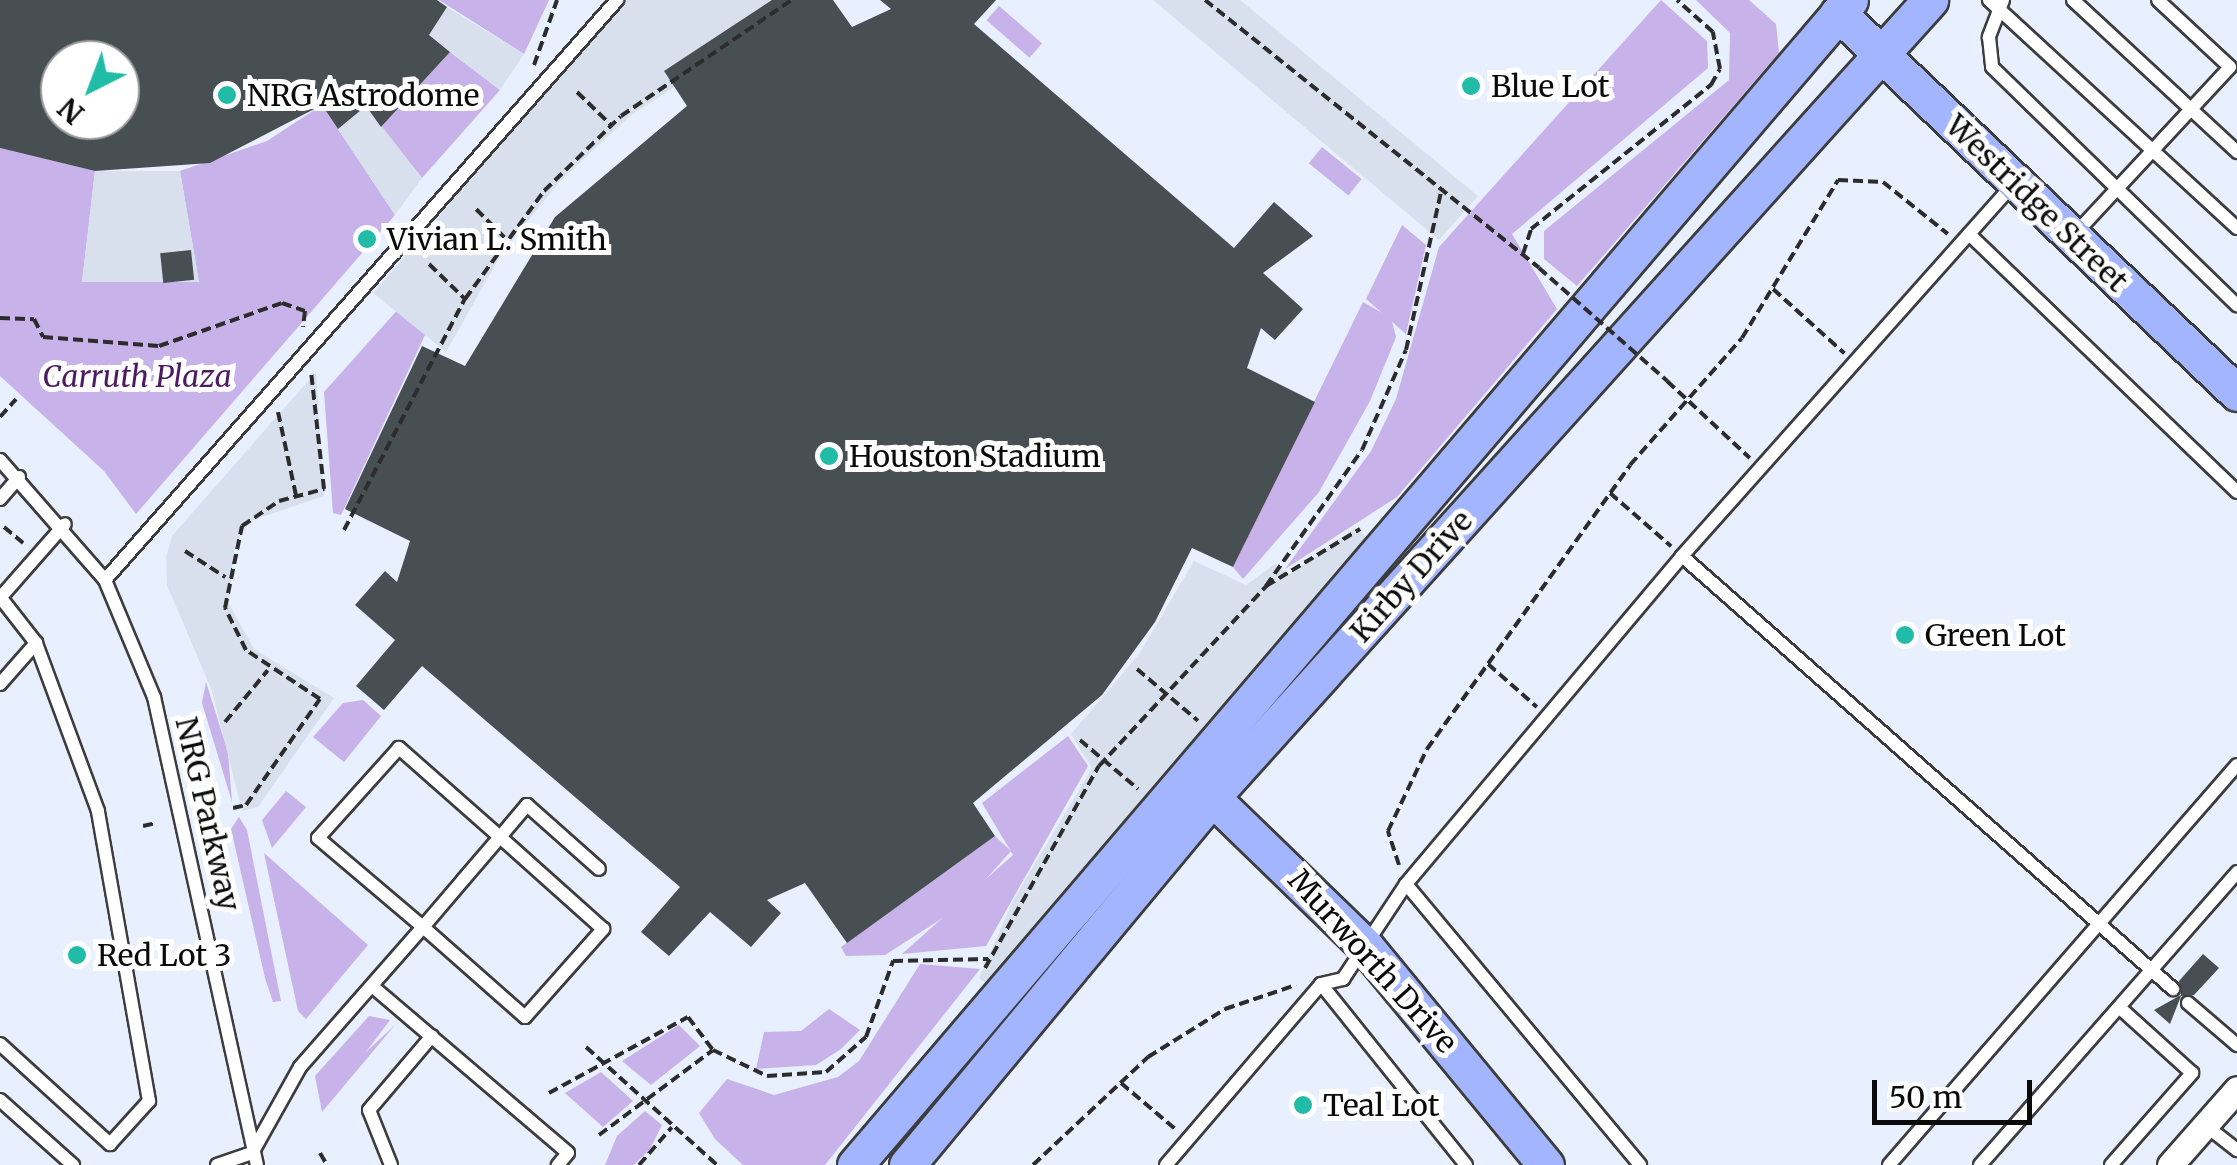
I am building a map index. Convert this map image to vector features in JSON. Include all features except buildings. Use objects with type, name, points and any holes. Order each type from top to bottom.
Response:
[{"type":"main road","name":"Kirby Drive","points":[[906,1165],[1212,797],[1930,0]]},
{"type":"main road","name":"Kirby Drive","points":[[875,1158],[1185,772],[1471,448],[1837,4]]},
{"type":"main road","name":"Westridge Street","points":[[1837,4],[1882,55],[2237,393]]},
{"type":"main road","points":[[1471,448],[1502,475]]},
{"type":"main road","name":"Murworth Drive","points":[[1185,772],[1366,947],[1546,1165]]},
{"type":"street","points":[[2170,1165],[2237,1089]]},
{"type":"lane","points":[[105,580],[617,0]]},
{"type":"lane","points":[[2074,0],[2237,152]]},
{"type":"lane","points":[[2073,237],[2230,67],[2158,0]]},
{"type":"lane","points":[[1996,2],[2237,228]]},
{"type":"lane","points":[[1996,2],[1992,67],[2115,192],[2237,305]]},
{"type":"lane","points":[[1166,1165],[1321,984],[1342,979],[1406,884],[1682,556],[2016,182]]},
{"type":"lane","points":[[1964,239],[2237,492]]},
{"type":"lane","name":"NRG Parkway","points":[[0,460],[64,524],[105,580],[174,754],[255,1159]]},
{"type":"lane","points":[[0,499],[19,478]]},
{"type":"lane","points":[[0,1044],[110,1144],[149,1101],[98,812],[36,642],[0,598],[64,524]]},
{"type":"lane","points":[[1682,556],[2173,989]]},
{"type":"lane","points":[[0,684],[36,642]]},
{"type":"lane","points":[[399,748],[603,929],[525,1018],[423,927],[318,838],[399,748]]},
{"type":"lane","points":[[1889,1165],[2237,766]]},
{"type":"lane","points":[[217,1165],[255,1159],[300,1067],[527,805],[599,869]]},
{"type":"lane","points":[[1980,1165],[2237,872]]},
{"type":"lane","points":[[1406,884],[1640,1165]]},
{"type":"lane","points":[[1321,984],[1466,1165]]},
{"type":"lane","points":[[372,986],[568,1154],[558,1165]]},
{"type":"lane","points":[[2188,1002],[2237,1045]]},
{"type":"lane","points":[[2111,1165],[2192,1073],[2120,1007]]},
{"type":"lane","points":[[391,1165],[369,1110],[432,1036]]},
{"type":"lane","points":[[0,1100],[73,1165]]},
{"type":"lane","points":[[2205,1126],[2237,1150]]},
{"type":"path","points":[[534,65],[558,0]]},
{"type":"path","points":[[344,530],[465,299],[506,238],[611,125],[792,0]]},
{"type":"path","points":[[1205,0],[1523,254],[1761,468]]},
{"type":"path","points":[[1523,254],[1532,229],[1711,85],[1720,69],[1713,32],[1677,0]]},
{"type":"path","points":[[578,92],[611,125]]},
{"type":"path","points":[[1406,884],[1388,831],[1427,749],[1610,493],[1684,401],[1742,338],[1838,180],[1862,174],[1964,239]]},
{"type":"path","points":[[980,982],[988,959],[1103,760],[1161,690],[1266,586],[1387,400],[1442,188]]},
{"type":"path","points":[[476,210],[506,238]]},
{"type":"path","points":[[428,264],[465,299]]},
{"type":"path","points":[[1772,288],[1854,362]]},
{"type":"path","points":[[0,318],[34,320],[42,337],[159,346],[282,303],[305,311],[303,327]]},
{"type":"path","points":[[232,808],[246,805],[320,699],[268,670],[235,633],[224,577],[242,526],[296,495],[324,489],[311,347]]},
{"type":"path","points":[[273,390],[296,495]]},
{"type":"path","points":[[0,417],[16,399]]},
{"type":"path","points":[[1610,493],[1682,556]]},
{"type":"path","points":[[1266,586],[1373,520]]},
{"type":"path","points":[[4,526],[24,543]]},
{"type":"path","points":[[185,551],[224,577]]},
{"type":"path","points":[[1488,664],[1547,716]]},
{"type":"path","points":[[225,722],[268,670]]},
{"type":"path","points":[[1137,670],[1205,727]]},
{"type":"path","points":[[1080,740],[1146,796]]},
{"type":"path","points":[[143,826],[156,823]]},
{"type":"path","points":[[549,1093],[688,1017],[713,1050],[767,1076],[826,1072],[866,1037],[893,961],[988,959]]},
{"type":"path","points":[[1033,1165],[1121,1082],[1225,1009],[1275,985],[1321,984]]},
{"type":"path","points":[[586,1047],[717,1165]]},
{"type":"path","points":[[599,1135],[713,1050]]},
{"type":"path","points":[[1121,1082],[1188,1140]]},
{"type":"path","points":[[639,1165],[673,1126]]},
{"type":"path","points":[[320,1152],[327,1165]]},
{"type":"green space","points":[[439,0],[549,0],[524,54]]},
{"type":"green space","points":[[1661,0],[1707,41],[1708,68],[1512,234],[1557,309],[1397,497],[1285,569],[1371,451],[1396,399],[1439,247]]},
{"type":"green space","points":[[1696,0],[1749,0],[1776,24],[1779,53],[1577,286],[1544,259],[1544,231],[1729,80],[1730,33]]},
{"type":"green space","points":[[999,6],[1042,43],[1030,58],[987,20]]},
{"type":"green space","points":[[450,52],[500,90],[422,178],[381,127]]},
{"type":"green space","name":"Carruth Plaza","points":[[322,105],[395,215],[136,514],[104,471],[0,376],[0,148],[95,171],[82,282],[199,282],[180,171],[267,141]]},
{"type":"green space","points":[[1322,147],[1362,179],[1348,195],[1309,163]]},
{"type":"green space","points":[[1402,225],[1426,245],[1406,334],[1366,299]]},
{"type":"green space","points":[[409,297],[432,320],[341,515],[333,513],[324,392]]},
{"type":"green space","points":[[1363,302],[1391,318],[1396,337],[1370,401],[1319,492],[1243,579],[1233,567]]},
{"type":"green space","points":[[206,682],[228,752],[232,802],[202,703]]},
{"type":"green space","points":[[363,700],[381,716],[344,762],[313,737],[343,703]]},
{"type":"green space","points":[[1068,736],[1088,766],[986,946],[902,954],[1013,855],[982,803]]},
{"type":"green space","points":[[286,791],[306,807],[272,848],[262,820]]},
{"type":"green space","points":[[239,817],[247,830],[281,1001],[273,1002],[265,978],[231,829]]},
{"type":"green space","points":[[995,836],[1011,851],[963,905],[885,955],[846,956],[841,947]]},
{"type":"green space","points":[[264,853],[368,945],[306,1019],[298,1011]]},
{"type":"green space","points":[[920,964],[980,969],[825,1165],[743,1165],[715,1139],[699,1113],[727,1079],[774,1095],[838,1077],[859,1061]]},
{"type":"green space","points":[[829,1009],[860,1030],[841,1049],[816,1065],[756,1069],[764,1032],[801,1031]]},
{"type":"green space","points":[[369,1016],[390,1020],[366,1052],[395,1025],[322,1112],[315,1076]]},
{"type":"green space","points":[[679,1025],[700,1046],[651,1085],[622,1061]]},
{"type":"green space","points":[[601,1072],[633,1101],[603,1127],[565,1093]]},
{"type":"green space","points":[[645,1111],[662,1125],[650,1149],[634,1165],[605,1165],[617,1136]]},
{"type":"shaded area","points":[[625,0],[808,0],[630,116],[560,181],[502,253],[446,352],[373,293]]},
{"type":"shaded area","points":[[1153,0],[1240,0],[1478,196],[1439,240]]},
{"type":"shaded area","points":[[447,7],[524,54],[500,90],[429,35]]},
{"type":"shaded area","points":[[366,106],[422,178],[395,215],[338,129]]},
{"type":"shaded area","points":[[95,171],[180,171],[199,282],[82,282]]},
{"type":"shaded area","points":[[316,372],[324,496],[250,521],[235,545],[229,604],[254,649],[334,698],[258,807],[242,811],[212,691],[167,585],[166,557],[172,536]]},
{"type":"shaded area","points":[[1355,528],[1377,546],[995,990],[979,978],[1014,899],[1092,768],[1071,734],[1139,654],[1194,561],[1246,585],[1275,564],[1289,574]]},
{"type":"place","name":"Blue Lot","points":[[1471,86]]},
{"type":"place","name":"NRG Astrodome","points":[[227,95]]},
{"type":"place","name":"Vivian L. Smith","points":[[367,239]]},
{"type":"place","name":"Houston Stadium","points":[[829,456]]},
{"type":"place","name":"Green Lot","points":[[1905,635]]},
{"type":"place","name":"Red Lot 3","points":[[77,955]]},
{"type":"place","name":"Teal Lot","points":[[1303,1105]]}]
